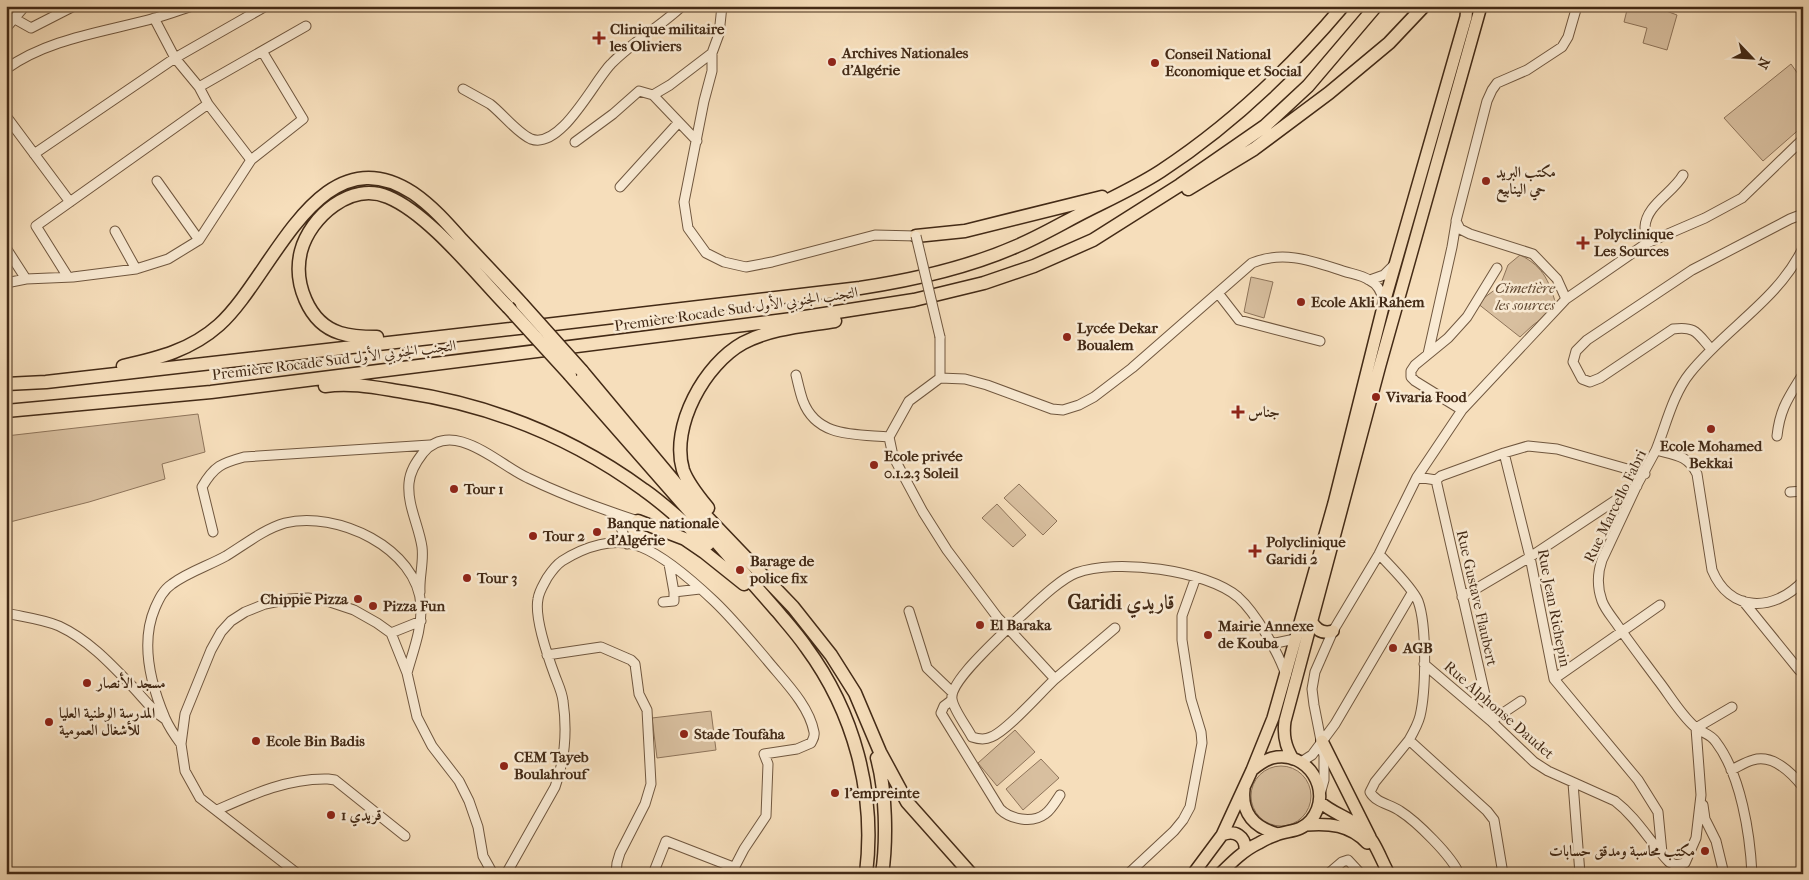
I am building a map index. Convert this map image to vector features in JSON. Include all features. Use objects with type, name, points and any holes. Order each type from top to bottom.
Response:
[{"type":"highway","name":"Première Rocade Sud التجنب الجنوبي الأول","points":[[6,384],[46,382],[574,322],[905,281],[966,265],[1016,247],[1161,171],[1240,112],[1270,85],[1308,47],[1343,6]]},
{"type":"highway","name":"Première Rocade Sud التجنب الجنوبي الأول","points":[[6,411],[211,392],[792,319],[880,306],[949,293],[984,283],[1034,266],[1093,240],[1180,185],[1265,126],[1308,86],[1376,6]]},
{"type":"highway","points":[[1093,240],[1166,202],[1254,149],[1329,93],[1389,43],[1424,6]]},
{"type":"highway","points":[[46,382],[164,356],[187,347],[204,337],[236,308],[288,232],[309,207],[328,191],[360,179],[379,180],[399,185],[426,202],[522,304],[576,373],[740,570],[778,611],[807,647],[835,693],[860,757],[869,834],[866,874]]},
{"type":"highway","points":[[916,236],[965,230],[1124,192]]},
{"type":"highway","points":[[420,339],[351,336],[338,333],[325,326],[313,315],[306,303],[301,288],[299,270],[301,252],[307,237],[319,219],[342,200],[363,194],[376,193],[387,196],[425,221],[508,307],[576,373],[683,492],[794,607],[831,655],[855,693],[893,778],[907,802],[971,874]]},
{"type":"highway","points":[[740,552],[730,535],[696,493],[684,470],[682,460],[685,421],[697,391],[711,369],[730,352],[753,338],[778,331],[853,318],[880,306]]},
{"type":"highway","points":[[211,392],[244,395],[331,385],[359,385],[437,397],[497,414],[564,441],[615,470],[646,491],[740,570]]},
{"type":"highway","points":[[638,521],[685,539],[778,611]]},
{"type":"highway","points":[[869,727],[883,786],[884,861],[882,874]]},
{"type":"main road","points":[[1193,874],[1222,835],[1252,770],[1273,718],[1334,503],[1384,303],[1466,17],[1467,6]]},
{"type":"main road","points":[[1220,874],[1245,850],[1278,834],[1298,830],[1306,825],[1317,810],[1320,798],[1315,776],[1297,760],[1286,745],[1284,729],[1380,366],[1481,6]]},
{"type":"main road","points":[[1312,622],[1319,630],[1333,631]]},
{"type":"main road","points":[[1322,741],[1386,869]]},
{"type":"main road","points":[[1252,770],[1272,758],[1282,757],[1297,760]]},
{"type":"main road","points":[[1245,785],[1243,797],[1246,810],[1254,822],[1265,830],[1278,834]]},
{"type":"main road","points":[[1320,798],[1331,811],[1358,826],[1370,837]]},
{"type":"main road","points":[[1306,825],[1333,824],[1352,831],[1364,840],[1386,869]]},
{"type":"main road","points":[[1222,835],[1231,832],[1239,835],[1244,842],[1245,850]]},
{"type":"street","points":[[6,28],[13,13],[31,28],[74,6]]},
{"type":"street","points":[[6,70],[13,64],[46,48],[192,6]]},
{"type":"street","points":[[34,154],[175,58],[266,6]]},
{"type":"street","points":[[463,89],[490,105],[531,139],[542,140],[554,134],[572,117],[610,64],[682,6]]},
{"type":"street","points":[[722,6],[719,34],[712,53],[712,71],[704,101],[684,202],[688,228],[706,252],[724,262],[746,266],[772,262],[875,235],[916,236],[940,337],[940,378]]},
{"type":"street","points":[[1428,355],[1456,221],[1492,90],[1497,83],[1527,70],[1562,47],[1568,37],[1577,6]]},
{"type":"street","points":[[154,18],[175,58],[199,87],[208,104],[251,160]]},
{"type":"street","points":[[199,87],[306,26]]},
{"type":"street","points":[[6,283],[26,279],[68,277],[136,268],[168,260],[200,240],[251,160],[303,119],[262,51]]},
{"type":"street","points":[[653,94],[670,85],[712,53]]},
{"type":"street","points":[[575,142],[613,114],[639,91],[653,94],[697,141]]},
{"type":"street","points":[[68,277],[36,226],[208,104]]},
{"type":"street","points":[[6,116],[70,202]]},
{"type":"street","points":[[620,188],[678,122]]},
{"type":"street","points":[[1320,798],[1324,780],[1324,756],[1312,688],[1315,672],[1333,631],[1378,554],[1416,477],[1462,410],[1566,299],[1647,243],[1705,218],[1742,198],[1803,139]]},
{"type":"street","points":[[1647,243],[1646,220],[1652,209],[1679,183],[1683,175]]},
{"type":"street","points":[[157,181],[200,240]]},
{"type":"street","points":[[1711,349],[1695,330],[1673,329],[1600,378],[1590,382],[1582,379],[1573,362],[1576,351],[1587,340],[1684,275],[1790,218],[1803,214]]},
{"type":"street","points":[[1456,221],[1460,229],[1470,234],[1533,254],[1557,279],[1566,299]]},
{"type":"street","points":[[115,231],[136,268]]},
{"type":"street","points":[[6,248],[26,279]]},
{"type":"street","points":[[1656,450],[1679,389],[1689,374],[1711,349],[1769,297],[1792,268],[1803,248]]},
{"type":"street","points":[[1055,679],[998,618],[942,542],[893,456],[889,437],[909,401],[940,378],[965,378],[1044,407],[1063,410],[1079,405],[1094,397],[1132,368],[1252,263],[1264,258],[1296,257],[1319,262],[1370,280],[1380,290],[1384,303]]},
{"type":"street","points":[[1370,280],[1384,275],[1395,264]]},
{"type":"street","points":[[1462,410],[1415,381],[1411,377],[1412,368],[1448,338],[1467,317],[1497,268]]},
{"type":"street","points":[[1218,294],[1239,320],[1320,341]]},
{"type":"street","points":[[796,374],[803,402],[816,422],[839,433],[889,437]]},
{"type":"street","points":[[1777,436],[1779,418],[1785,403],[1803,374]]},
{"type":"street","points":[[213,532],[202,487],[209,474],[222,463],[244,456],[430,445],[450,441],[470,444],[483,450],[526,478],[638,521]]},
{"type":"street","points":[[407,673],[421,621],[420,584],[423,559],[422,544],[409,494],[409,483],[416,461],[430,445]]},
{"type":"street","points":[[1416,477],[1436,480],[1441,476],[1528,446],[1557,449],[1644,474]]},
{"type":"street","name":"Rue Marcello Fabri","points":[[1743,601],[1724,590],[1718,583],[1712,570],[1697,474],[1693,465],[1681,456],[1656,450],[1602,560],[1598,571],[1598,582],[1603,604],[1622,632],[1678,707],[1696,728],[1706,732],[1716,742],[1731,770],[1742,804],[1750,848],[1752,874]]},
{"type":"street","name":"Rue Jean Richepin","points":[[1504,453],[1530,557],[1554,679],[1644,789],[1658,812],[1662,855]]},
{"type":"street","name":"Rue Gustave Flaubert","points":[[1436,480],[1491,721]]},
{"type":"street","points":[[1462,597],[1530,557],[1637,486]]},
{"type":"street","points":[[1790,492],[1803,491]]},
{"type":"street","points":[[614,513],[627,544]]},
{"type":"street","points":[[180,744],[165,719],[148,664],[148,641],[152,616],[161,594],[171,584],[283,524],[300,520],[316,520],[359,531],[391,552],[402,564],[417,590],[421,605]]},
{"type":"street","points":[[506,874],[555,786],[560,773],[564,741],[563,699],[547,655],[538,617],[538,599],[542,586],[560,562],[592,546],[608,543],[640,546],[669,564],[714,601],[739,627],[799,700],[814,733],[813,740],[808,745],[764,754],[768,764],[766,816],[732,870],[666,841],[653,874]]},
{"type":"street","points":[[1378,554],[1404,581],[1418,601],[1422,628],[1424,689],[1420,718],[1409,740],[1375,782],[1370,792],[1377,800],[1400,811],[1434,840],[1452,861],[1459,874]]},
{"type":"street","points":[[663,602],[674,601],[669,564]]},
{"type":"street","points":[[1060,795],[1045,814],[1038,818],[1018,820],[1007,816],[1000,809],[941,713],[952,696],[958,680],[1008,628],[1053,588],[1075,573],[1103,566],[1149,568],[1196,577],[1224,586],[1240,598],[1254,616],[1272,644],[1286,675]]},
{"type":"street","points":[[1128,874],[1174,831],[1190,807],[1202,743],[1201,732],[1191,699],[1182,640],[1182,616],[1196,577]]},
{"type":"street","points":[[1743,601],[1756,604],[1778,600],[1788,595],[1803,581]]},
{"type":"street","points":[[674,592],[700,589]]},
{"type":"street","points":[[1297,760],[1312,755],[1335,724],[1412,593]]},
{"type":"street","points":[[298,874],[200,798],[185,771],[180,744],[185,714],[211,650],[221,632],[231,621],[245,612],[265,604],[308,598],[327,601],[354,610],[391,633],[407,673],[417,717],[432,746],[459,781],[469,801],[478,828],[483,856],[494,874]]},
{"type":"street","points":[[1743,601],[1801,669]]},
{"type":"street","points":[[1554,679],[1660,606]]},
{"type":"street","points":[[909,611],[927,668],[952,696],[972,736],[980,739],[993,737],[1055,679],[1115,628]]},
{"type":"street","points":[[6,613],[57,625],[74,634],[108,660],[155,712],[165,719]]},
{"type":"street","points":[[391,633],[421,621]]},
{"type":"street","points":[[1272,644],[1296,639]]},
{"type":"street","points":[[547,655],[600,647],[631,660],[636,667],[639,694],[647,710],[651,784],[645,804],[620,853],[616,874]]},
{"type":"street","name":"Rue Alphonse Daudet","points":[[1424,664],[1491,721],[1534,762],[1573,783],[1615,801],[1640,826],[1662,855]]},
{"type":"street","points":[[1491,721],[1521,701]]},
{"type":"street","points":[[1724,874],[1716,841],[1706,819],[1701,795],[1696,728],[1732,707]]},
{"type":"street","points":[[1409,740],[1487,811],[1494,820],[1502,874]]},
{"type":"street","points":[[1731,770],[1751,760],[1759,758],[1768,760],[1786,769],[1803,787]]},
{"type":"street","points":[[217,810],[284,783],[328,779],[335,780],[405,836]]},
{"type":"street","points":[[1573,783],[1580,874]]},
{"type":"street","points":[[1687,874],[1685,862],[1696,838],[1701,795]]},
{"type":"street","points":[[1662,855],[1668,862],[1676,865],[1685,862]]},
{"type":"street","points":[[1328,874],[1342,862],[1348,860],[1361,874]]},
{"type":"green space","points":[[1628,6],[1653,6],[1677,15],[1667,50],[1643,43],[1647,28],[1624,22]]},
{"type":"green space","points":[[1791,64],[1803,81],[1803,126],[1763,161],[1724,118]]},
{"type":"green space","name":"Cimetière les sources","points":[[1520,255],[1541,271],[1549,284],[1557,308],[1520,337],[1477,303],[1500,286],[1508,265]]},
{"type":"green space","points":[[1251,277],[1273,282],[1264,318],[1244,312]]},
{"type":"green space","points":[[198,414],[205,452],[162,464],[165,479],[89,502],[6,523],[6,436]]},
{"type":"green space","points":[[1019,484],[1057,521],[1043,535],[1004,498]]},
{"type":"green space","points":[[997,504],[1026,535],[1013,547],[982,518]]},
{"type":"green space","name":"Stade Toufaha","points":[[711,711],[716,750],[657,758],[652,718]]},
{"type":"green space","points":[[1015,730],[1035,752],[997,786],[978,763]]},
{"type":"green space","points":[[1041,759],[1059,778],[1023,810],[1006,789]]},
{"type":"green space","points":[[1275,766],[1287,766],[1303,774],[1309,784],[1311,796],[1309,808],[1303,818],[1287,826],[1275,826],[1259,818],[1251,802],[1251,790],[1259,774]]},
{"type":"place","name":"Clinique militaire les Oliviers","points":[[599,38]]},
{"type":"place","name":"Archives Nationales d'Algérie","points":[[832,62]]},
{"type":"place","name":"Conseil National Economique et Social","points":[[1155,63]]},
{"type":"place","name":"مكتب البريد حي الينابيع","points":[[1486,181]]},
{"type":"place","name":"Polyclinique Les Sources","points":[[1583,243]]},
{"type":"place","name":"Ecole Akli Rahem","points":[[1301,302]]},
{"type":"place","name":"Lycée Dekar Boualem","points":[[1067,337]]},
{"type":"place","name":"Vivaria Food","points":[[1376,397]]},
{"type":"place","name":"جناس","points":[[1238,412]]},
{"type":"place","name":"Ecole Mohamed Bekkai","points":[[1711,429]]},
{"type":"place","name":"Ecole privée 0.1.2.3 Soleil","points":[[874,465]]},
{"type":"place","name":"Tour 1","points":[[454,489]]},
{"type":"place","name":"Banque nationale d'Algérie","points":[[597,532]]},
{"type":"place","name":"Tour 2","points":[[533,536]]},
{"type":"place","name":"Polyclinique Garidi 2","points":[[1255,551]]},
{"type":"place","name":"Barage de police fix","points":[[740,570]]},
{"type":"place","name":"Tour 3","points":[[467,578]]},
{"type":"place","name":"Chippie Pizza","points":[[358,599]]},
{"type":"place","name":"Pizza Fun","points":[[373,606]]},
{"type":"place","name":"El Baraka","points":[[980,625]]},
{"type":"place","name":"Mairie Annexe de Kouba","points":[[1208,635]]},
{"type":"place","name":"AGB","points":[[1393,648]]},
{"type":"place","name":"مسجد الأنصار","points":[[87,683]]},
{"type":"place","name":"المدرسة الوطنية العليا للأشغال العمومية","points":[[49,722]]},
{"type":"place","name":"Stade Toufaha","points":[[684,734]]},
{"type":"place","name":"Ecole Bin Badis","points":[[256,741]]},
{"type":"place","name":"CEM Tayeb Boulahrouf","points":[[504,766]]},
{"type":"place","name":"l'empreinte","points":[[835,793]]},
{"type":"place","name":"قريدي 1","points":[[331,815]]},
{"type":"place","name":"مكتب محاسبة ومدقق حسابات","points":[[1705,851]]},
{"type":"district","name":"Garidi قاريدي","points":[[1121,602]]}]
